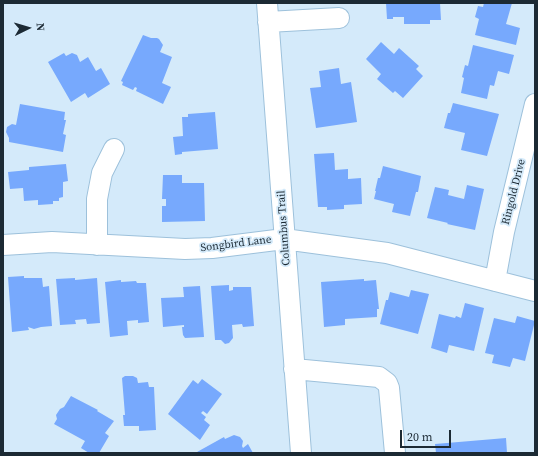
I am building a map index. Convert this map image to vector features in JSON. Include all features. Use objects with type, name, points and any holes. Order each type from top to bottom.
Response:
[{"type":"street","points":[[267,13],[339,18]]},
{"type":"street","name":"Columbus Trail","points":[[267,13],[301,453]]},
{"type":"street","name":"Ringold Drive","points":[[495,281],[504,232],[535,104]]},
{"type":"street","points":[[97,245],[97,199],[102,173],[114,149]]},
{"type":"street","name":"Songbird Lane","points":[[3,245],[52,242],[185,249],[212,248],[284,239],[387,253],[535,291]]},
{"type":"street","points":[[294,369],[380,377],[387,382],[389,388],[395,453]]},
{"type":"building","points":[[386,3],[440,3],[441,20],[430,20],[430,24],[404,24],[404,17],[393,17],[393,19],[387,19]]},
{"type":"building","points":[[484,3],[512,3],[506,24],[520,28],[516,45],[475,35],[479,19],[475,17],[478,6],[483,7]]},
{"type":"building","points":[[143,35],[159,39],[163,45],[160,52],[172,57],[162,83],[171,87],[163,104],[136,91],[137,88],[135,87],[133,90],[122,85],[123,82],[121,81]]},
{"type":"building","points":[[381,42],[394,54],[399,48],[419,66],[416,69],[423,76],[403,98],[395,91],[393,93],[377,79],[381,74],[366,59]]},
{"type":"building","points":[[473,45],[514,55],[509,74],[498,71],[494,86],[490,85],[487,99],[461,93],[464,78],[462,77],[465,65],[468,66]]},
{"type":"building","points":[[64,53],[66,56],[72,53],[77,55],[80,62],[88,57],[96,71],[101,68],[110,84],[88,98],[85,93],[71,102],[48,62]]},
{"type":"building","points":[[339,68],[341,84],[351,82],[357,122],[316,128],[310,88],[321,87],[319,71]]},
{"type":"building","points":[[453,103],[499,114],[487,156],[461,150],[465,133],[444,128],[448,113],[450,113]]},
{"type":"building","points":[[20,104],[65,112],[64,120],[66,120],[63,134],[66,135],[63,152],[9,142],[6,132],[7,127],[12,124],[16,125]]},
{"type":"building","points":[[215,112],[218,149],[182,152],[182,154],[175,155],[173,137],[183,136],[182,117],[188,117],[188,114]]},
{"type":"building","points":[[334,153],[335,170],[348,169],[348,179],[361,178],[362,204],[344,205],[344,209],[327,210],[327,207],[318,207],[314,154]]},
{"type":"building","points":[[66,164],[68,181],[63,182],[63,197],[59,198],[59,201],[53,201],[53,204],[38,205],[38,200],[24,201],[23,188],[10,189],[8,172],[29,170],[29,167]]},
{"type":"building","points":[[383,166],[421,176],[418,192],[416,192],[410,216],[392,212],[394,204],[374,199],[378,178],[380,178]]},
{"type":"building","points":[[163,175],[182,175],[182,183],[204,183],[205,221],[162,222],[162,206],[166,206],[166,199],[162,199]]},
{"type":"building","points":[[467,185],[484,189],[475,230],[427,218],[435,187],[449,190],[448,195],[464,199]]},
{"type":"building","points":[[24,276],[24,278],[42,278],[43,287],[49,286],[52,326],[34,329],[28,327],[29,330],[12,332],[8,277]]},
{"type":"building","points":[[75,278],[75,280],[97,278],[100,323],[87,324],[86,319],[75,320],[76,324],[60,325],[56,279]]},
{"type":"building","points":[[364,279],[364,281],[376,280],[379,309],[377,309],[377,317],[345,319],[345,325],[324,327],[321,282]]},
{"type":"building","points":[[121,280],[121,282],[136,281],[137,283],[146,283],[149,322],[138,323],[138,320],[127,321],[128,335],[110,337],[105,282]]},
{"type":"building","points":[[229,285],[229,291],[233,290],[233,287],[251,287],[254,326],[243,327],[242,324],[232,325],[233,338],[229,343],[225,344],[221,340],[215,340],[211,286]]},
{"type":"building","points":[[200,286],[204,337],[185,338],[182,327],[184,327],[184,325],[163,327],[161,298],[184,297],[183,287]]},
{"type":"building","points":[[411,290],[429,294],[418,334],[380,324],[386,300],[388,300],[390,292],[409,297]]},
{"type":"building","points":[[465,303],[484,308],[474,351],[449,345],[447,353],[431,348],[439,314],[461,318]]},
{"type":"building","points":[[517,316],[535,321],[525,361],[513,358],[510,367],[492,363],[494,355],[485,353],[494,318],[515,323]]},
{"type":"building","points":[[125,376],[133,376],[137,378],[138,383],[148,382],[149,387],[154,387],[156,430],[139,431],[139,426],[124,426],[123,415],[125,415],[122,378]]},
{"type":"building","points":[[202,379],[222,394],[207,414],[203,411],[201,413],[206,417],[204,420],[210,425],[200,440],[168,414],[193,380],[198,384]]},
{"type":"building","points":[[71,396],[98,410],[97,411],[114,421],[105,433],[109,436],[99,453],[89,453],[81,448],[85,441],[54,424],[57,419],[56,415],[60,409],[64,407]]},
{"type":"building","points":[[234,435],[240,437],[243,441],[243,448],[248,444],[253,453],[197,453],[224,437],[225,439]]},
{"type":"building","points":[[506,438],[507,453],[436,453],[435,444]]}]
